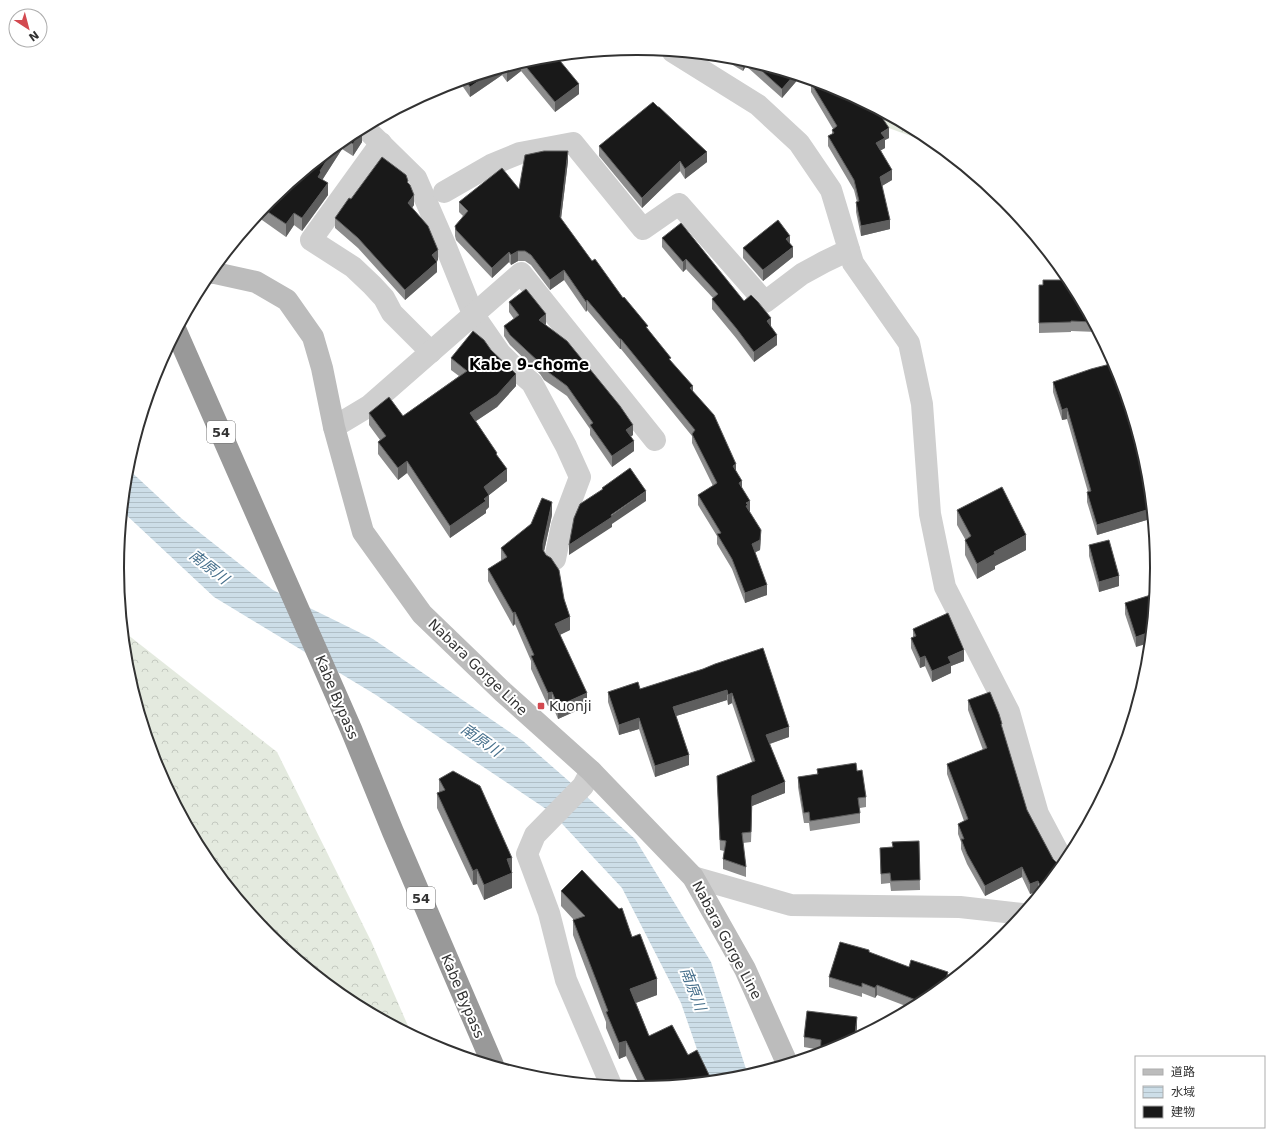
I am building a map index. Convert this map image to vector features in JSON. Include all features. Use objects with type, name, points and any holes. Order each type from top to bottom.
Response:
[{"type":"highway","name":"Kabe Bypass","points":[[178,336],[352,729],[393,832],[491,1060]]},
{"type":"main road","name":"Nabara Gorge Line","points":[[217,273],[256,282],[287,300],[313,337],[322,368],[334,427],[363,532],[422,614],[503,692],[587,778],[693,877],[745,969],[785,1059]]},
{"type":"street","points":[[681,57],[758,105],[799,143],[831,190],[853,263],[909,343],[922,404],[930,514],[945,587],[1009,712],[1038,814],[1060,856]]},
{"type":"street","points":[[368,131],[416,178],[473,314],[500,353],[516,370],[532,383],[566,446],[580,477],[562,526],[556,559]]},
{"type":"street","points":[[382,143],[311,240],[358,272],[384,298],[392,313],[430,352]]},
{"type":"street","points":[[444,192],[491,164],[520,153],[573,143],[644,229],[679,204],[765,302],[802,274],[849,250]]},
{"type":"street","points":[[334,427],[368,406],[521,272],[655,440]]},
{"type":"street","points":[[587,778],[535,835],[527,854],[549,913],[566,980],[608,1080]]},
{"type":"street","points":[[693,877],[791,905],[960,907],[1015,913]]},
{"type":"green space","points":[[827,92],[863,108],[918,139],[831,107]]},
{"type":"green space","points":[[128,635],[277,752],[371,941],[409,1027],[351,995],[298,954],[251,906],[210,853],[176,795],[151,733],[133,668]]},
{"type":"water","name":"南原川","points":[[132,473],[181,518],[273,590],[373,639],[523,741],[635,839],[711,962],[746,1069],[706,1076],[681,1003],[622,888],[552,813],[376,695],[214,597],[127,515]]},
{"type":"building","points":[[560,61],[579,84],[555,102],[526,67]]},
{"type":"building","points":[[761,70],[791,79],[782,89]]},
{"type":"building","points":[[482,79],[470,87],[468,84]]},
{"type":"building","points":[[813,87],[833,94],[883,118],[889,128],[881,133],[885,138],[876,143],[892,170],[880,177],[890,220],[861,226],[856,202],[859,201],[854,180],[828,136],[834,133],[832,130],[837,126]]},
{"type":"building","points":[[653,102],[707,152],[685,169],[680,161],[642,198],[599,146]]},
{"type":"building","points":[[357,137],[353,144],[350,142]]},
{"type":"building","points":[[544,151],[568,151],[560,217],[592,261],[595,259],[623,298],[624,297],[648,326],[646,327],[671,358],[669,359],[693,386],[690,388],[714,415],[736,464],[733,466],[742,481],[739,483],[750,501],[746,503],[748,505],[746,506],[761,530],[760,540],[752,544],[767,585],[745,593],[732,559],[717,534],[721,533],[698,495],[717,483],[692,434],[695,430],[621,339],[587,300],[586,302],[564,270],[550,280],[531,255],[525,251],[518,251],[511,255],[509,252],[492,268],[456,230],[455,226],[468,211],[459,202],[502,168],[519,189],[525,155]]},
{"type":"building","points":[[382,157],[406,175],[407,182],[410,185],[414,195],[408,203],[428,226],[438,250],[432,255],[437,262],[405,290],[358,238],[335,218]]},
{"type":"building","points":[[328,158],[318,177],[328,183],[302,218],[294,213],[286,224],[268,212],[298,182]]},
{"type":"building","points":[[778,220],[790,236],[786,239],[793,247],[763,270],[743,248]]},
{"type":"building","points":[[681,223],[744,301],[751,295],[771,318],[767,321],[777,335],[754,352],[712,299],[718,294],[686,259],[683,262],[662,238]]},
{"type":"building","points":[[1043,280],[1061,280],[1086,322],[1039,323],[1039,285],[1043,285]]},
{"type":"building","points":[[526,289],[546,314],[539,320],[567,341],[620,406],[633,425],[626,430],[634,441],[612,456],[590,425],[593,423],[567,386],[544,369],[540,363],[510,335],[504,326],[519,315],[509,302]]},
{"type":"building","points":[[473,331],[484,340],[491,350],[516,374],[497,395],[470,413],[507,469],[484,487],[489,495],[484,499],[486,501],[450,526],[407,461],[398,468],[378,442],[386,436],[369,413],[389,397],[403,416],[467,371],[451,358]]},
{"type":"building","points":[[1107,365],[1110,372],[1132,435],[1140,468],[1146,510],[1097,525],[1087,492],[1091,491],[1067,408],[1062,410],[1053,382]]},
{"type":"building","points":[[630,468],[646,491],[611,515],[612,517],[569,545],[574,518],[580,504],[603,489],[602,488]]},
{"type":"building","points":[[1002,487],[1026,535],[994,552],[995,554],[977,564],[965,540],[971,536],[957,510]]},
{"type":"building","points":[[542,498],[552,502],[543,550],[546,555],[551,558],[559,570],[564,599],[570,617],[555,624],[587,693],[558,706],[552,692],[548,693],[531,656],[534,655],[515,612],[513,613],[488,569],[507,557],[501,548],[531,524]]},
{"type":"building","points":[[1109,540],[1119,576],[1099,582],[1089,545]]},
{"type":"building","points":[[1148,596],[1145,634],[1136,637],[1125,603]]},
{"type":"building","points":[[948,613],[964,650],[948,657],[951,663],[932,671],[925,656],[920,658],[911,638],[916,636],[913,629]]},
{"type":"building","points":[[763,648],[789,727],[766,735],[785,782],[752,796],[751,832],[742,833],[746,867],[723,859],[726,841],[720,840],[717,776],[755,761],[732,693],[728,695],[727,690],[673,707],[689,755],[655,766],[639,718],[619,725],[608,692],[638,682],[640,689]]},
{"type":"building","points":[[990,692],[999,714],[1027,810],[1053,859],[1056,862],[1039,884],[1038,881],[1030,884],[1022,867],[985,886],[967,854],[961,839],[964,839],[958,824],[968,819],[947,764],[987,748],[968,700]]},
{"type":"building","points":[[856,763],[857,771],[862,770],[866,797],[858,798],[860,813],[810,821],[809,812],[804,813],[798,777],[818,774],[817,769]]},
{"type":"building","points":[[453,771],[480,786],[512,858],[507,859],[512,873],[484,885],[477,869],[473,871],[437,793],[445,790],[439,779]]},
{"type":"building","points":[[919,841],[920,880],[891,881],[890,873],[881,874],[880,848],[893,847],[892,842]]},
{"type":"building","points":[[582,870],[619,909],[622,908],[632,937],[640,934],[657,979],[630,989],[649,1036],[672,1025],[688,1055],[697,1050],[710,1076],[645,1081],[626,1041],[619,1043],[606,1012],[608,1011],[573,920],[585,916],[561,891]]},
{"type":"building","points":[[840,942],[869,950],[869,952],[909,967],[911,960],[948,972],[947,977],[914,999],[877,985],[875,988],[862,983],[862,987],[829,977]]},
{"type":"building","points":[[807,1011],[857,1017],[855,1032],[833,1042],[820,1047],[821,1040],[804,1037]]},
{"type":"place","name":"Kuonji","points":[[541,706]]},
{"type":"district","name":"Kabe 9-chome","points":[[529,365]]}]
